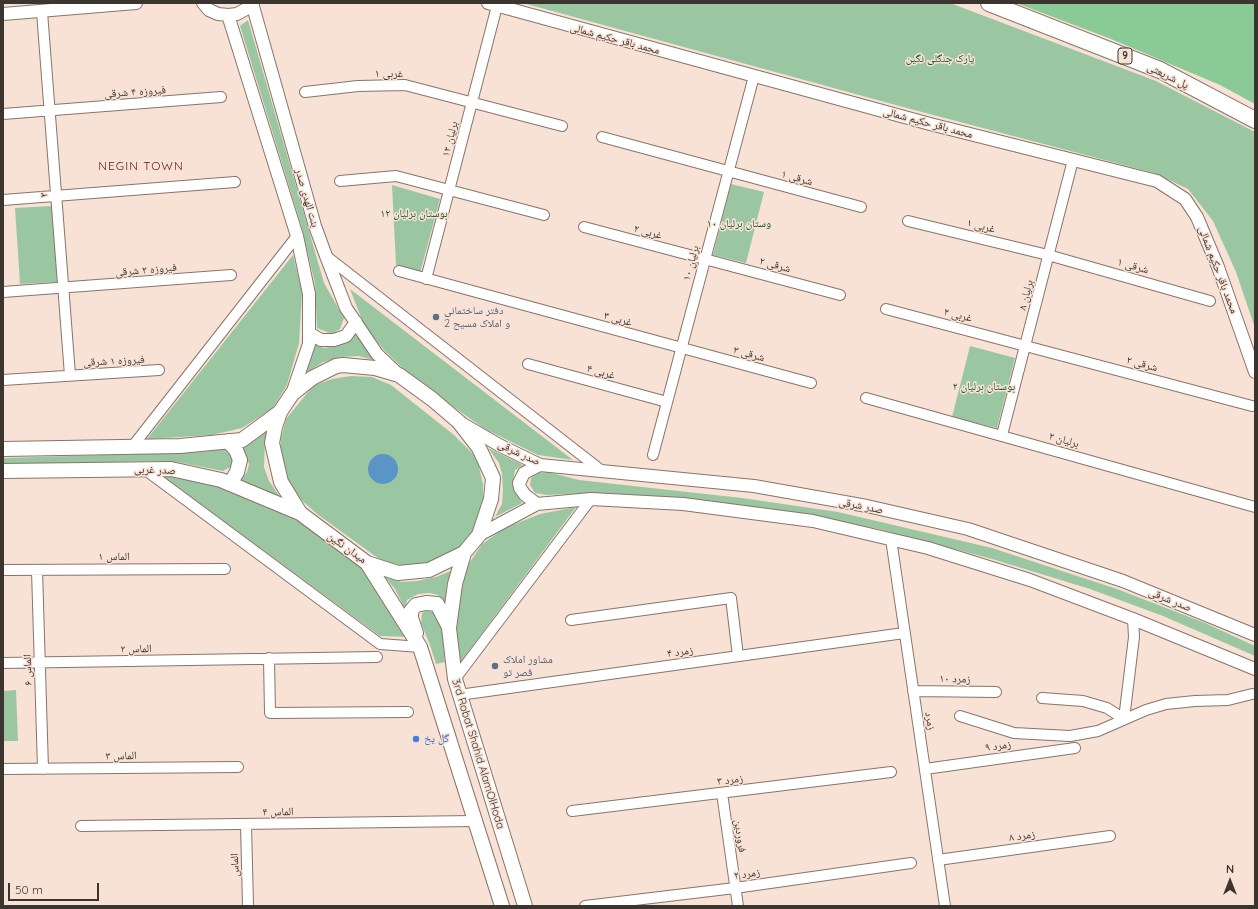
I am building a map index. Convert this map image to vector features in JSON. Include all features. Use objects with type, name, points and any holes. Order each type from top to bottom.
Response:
[{"type":"main road","name":"پل شریعتی","points":[[989,3],[1160,70],[1255,120]]},
{"type":"main road","name":"میدان نگین","points":[[336,366],[375,368],[399,375],[432,399],[459,422],[479,448],[493,478],[491,499],[479,536],[464,553],[429,570],[398,573],[367,563],[300,513],[281,482],[273,451],[273,437],[280,412],[292,394],[312,378],[336,366]]},
{"type":"main road","name":"صدر غربی","points":[[3,450],[132,447],[242,440],[280,412]]},
{"type":"main road","points":[[228,441],[236,450],[240,460],[237,472],[230,484]]},
{"type":"main road","name":"صدر غربی","points":[[3,471],[171,469],[230,484],[300,513]]},
{"type":"main road","name":"3rd Robat Shahid AlamOlHoda","points":[[464,553],[455,584],[449,628],[455,679],[525,906]]},
{"type":"main road","name":"3rd Robat Shahid AlamOlHoda","points":[[367,563],[420,647],[502,906]]},
{"type":"main road","points":[[420,647],[411,618],[411,611],[416,605],[426,603],[437,604],[449,628]]},
{"type":"street","points":[[3,14],[42,12],[136,3]]},
{"type":"street","points":[[203,3],[214,12],[228,15],[237,14],[246,9],[252,3]]},
{"type":"street","name":"بنت الهدی صدر","points":[[252,3],[315,226],[346,308],[377,354],[399,375]]},
{"type":"street","name":"محمد باقر حکیم شمالی","points":[[492,4],[930,124],[1157,181],[1185,199],[1197,217],[1218,267],[1255,372]]},
{"type":"street","name":"برلیان ۱۲","points":[[426,279],[472,102],[492,4]]},
{"type":"street","name":"۲","points":[[42,12],[70,375]]},
{"type":"street","name":"بنت الهدی صدر","points":[[228,15],[297,236],[309,294],[309,344],[292,394]]},
{"type":"street","name":"برلیان ۱۰","points":[[653,455],[754,76]]},
{"type":"street","name":"۱ غربی","points":[[305,92],[358,86],[405,85],[472,102]]},
{"type":"street","name":"فیروزه ۴ شرقی","points":[[3,114],[221,97]]},
{"type":"street","points":[[472,102],[562,126]]},
{"type":"street","points":[[602,137],[728,172]]},
{"type":"street","name":"برلیان ۸","points":[[1002,435],[1073,160]]},
{"type":"street","name":"۱ شرقی","points":[[728,172],[861,207]]},
{"type":"street","points":[[340,181],[396,176],[544,215]]},
{"type":"street","points":[[3,200],[235,182]]},
{"type":"street","name":"۱ غربی","points":[[908,221],[1048,255]]},
{"type":"street","name":"۲ غربی","points":[[584,227],[705,259]]},
{"type":"street","points":[[132,447],[297,236]]},
{"type":"street","name":"۱ شرقی","points":[[1048,255],[1210,301]]},
{"type":"street","points":[[326,256],[602,471]]},
{"type":"street","name":"۲ شرقی","points":[[705,259],[840,295]]},
{"type":"street","points":[[399,271],[426,279]]},
{"type":"street","name":"فیروزه ۲ شرقی","points":[[3,292],[63,289],[231,275]]},
{"type":"street","name":"۳ غربی","points":[[426,279],[681,349]]},
{"type":"street","name":"۲ غربی","points":[[886,309],[1025,345]]},
{"type":"street","points":[[309,333],[321,340],[334,340],[346,336],[356,322]]},
{"type":"street","name":"۲ شرقی","points":[[1025,345],[1252,406]]},
{"type":"street","name":"۳ شرقی","points":[[681,349],[811,383]]},
{"type":"street","name":"۴ غربی","points":[[528,364],[667,402]]},
{"type":"street","name":"فیروزه ۱ شرقی","points":[[3,380],[159,370]]},
{"type":"street","name":"برلیان ۲","points":[[866,398],[1255,507]]},
{"type":"street","name":"صدر شرقی","points":[[459,422],[499,445],[540,464],[754,486],[867,506],[968,529],[1122,581],[1255,635]]},
{"type":"street","points":[[536,504],[525,495],[520,488],[519,483],[524,473],[540,464]]},
{"type":"street","points":[[144,469],[380,644],[420,647]]},
{"type":"street","points":[[479,536],[536,504],[592,499],[683,504],[813,522],[928,548],[1030,580],[1133,619],[1255,670]]},
{"type":"street","points":[[455,679],[592,499]]},
{"type":"street","name":"زمرد","points":[[891,539],[945,906]]},
{"type":"street","name":"الماس ۱","points":[[3,570],[225,568]]},
{"type":"street","name":"الماس ۶","points":[[37,570],[43,768]]},
{"type":"street","points":[[571,620],[731,598],[738,656]]},
{"type":"street","points":[[1124,719],[1134,637],[1133,619]]},
{"type":"street","name":"زمرد ۴","points":[[459,695],[904,633]]},
{"type":"street","name":"الماس ۲","points":[[3,663],[377,657]]},
{"type":"street","points":[[269,658],[270,713],[408,712]]},
{"type":"street","name":"زمرد ۱۰","points":[[913,691],[996,692]]},
{"type":"street","points":[[960,716],[1014,733],[1070,736],[1098,731],[1146,710],[1166,704],[1228,700],[1252,694]]},
{"type":"street","points":[[1042,698],[1084,701],[1107,708],[1124,719]]},
{"type":"street","name":"زمرد ۹","points":[[925,768],[1075,748]]},
{"type":"street","name":"الماس ۳","points":[[3,769],[238,766]]},
{"type":"street","name":"زمرد ۳","points":[[572,811],[891,772]]},
{"type":"street","name":"فروردین","points":[[722,793],[738,906]]},
{"type":"street","name":"الماس ۴","points":[[81,826],[475,821]]},
{"type":"street","name":"الماس","points":[[246,824],[248,906]]},
{"type":"street","name":"زمرد ۸","points":[[938,860],[1110,836]]},
{"type":"street","name":"زمرد ۲","points":[[585,906],[735,888],[912,863]]},
{"type":"green space","name":"پارک جنگلی نگین","points":[[523,3],[950,3],[1156,81],[1255,132],[1255,328],[1236,272],[1213,221],[1188,189],[1154,173],[903,107]]},
{"type":"green space","points":[[1016,3],[1255,3],[1255,104],[1220,85],[1111,39]]},
{"type":"green space","points":[[248,20],[324,283],[344,318],[340,329],[332,334],[317,328],[315,284],[302,228],[240,26]]},
{"type":"green space","name":"وستان برلیان ۱۰","points":[[731,184],[764,192],[746,263],[713,255]]},
{"type":"green space","name":"بوستان برلیان ۱۲","points":[[392,185],[440,199],[420,273],[396,265]]},
{"type":"green space","points":[[53,206],[57,282],[20,284],[15,208]]},
{"type":"green space","points":[[293,255],[302,292],[299,343],[287,385],[273,408],[242,428],[212,435],[147,439]]},
{"type":"green space","points":[[350,289],[573,460],[538,455],[485,429],[415,380],[384,350],[364,325]]},
{"type":"green space","points":[[355,334],[377,361],[359,356],[341,357],[323,362],[306,373],[315,344],[324,348],[336,346],[347,341]]},
{"type":"green space","name":"بوستان برلیان ۲","points":[[970,346],[1015,358],[997,428],[952,417]]},
{"type":"green space","points":[[351,376],[372,377],[391,385],[454,435],[477,458],[483,484],[483,506],[474,530],[464,544],[444,558],[427,564],[406,567],[382,561],[317,514],[297,496],[287,477],[281,456],[281,439],[286,419],[313,386],[332,379]]},
{"type":"green space","points":[[268,430],[265,439],[264,467],[269,481],[280,497],[240,480],[247,472],[249,464],[242,445],[254,440]]},
{"type":"green space","points":[[488,448],[523,465],[515,470],[513,481],[514,489],[522,503],[495,517],[502,504],[502,474],[499,463]]},
{"type":"green space","points":[[224,449],[229,451],[233,457],[232,466],[223,471],[177,462],[153,461],[3,465],[3,458],[202,452]]},
{"type":"green space","points":[[548,472],[579,480],[742,498],[838,512],[992,548],[1117,589],[1205,623],[1255,646],[1255,656],[1163,616],[1090,589],[992,559],[879,529],[772,509],[698,500],[587,493],[547,495],[535,493],[530,485],[531,478],[539,473]]},
{"type":"green space","points":[[161,475],[185,477],[228,489],[301,522],[363,569],[410,637],[380,636]]},
{"type":"green space","points":[[576,507],[459,664],[456,627],[459,599],[468,565],[482,544],[505,528],[540,514]]},
{"type":"green space","points":[[453,570],[447,582],[445,606],[438,595],[430,593],[418,594],[407,600],[406,611],[395,589],[384,576],[401,582],[417,581],[436,577]]},
{"type":"green space","points":[[426,611],[437,613],[441,622],[445,662],[436,664],[421,623],[422,613]]},
{"type":"green space","points":[[16,690],[18,741],[3,741],[3,691]]},
{"type":"water","points":[[383,454],[394,458],[398,469],[394,480],[383,484],[372,480],[368,469],[372,458]]},
{"type":"place","name":"دفتر ساختمانی و املاک مسیح 2","points":[[436,317]]},
{"type":"place","name":"مشاور املاک قصر تو","points":[[495,666]]},
{"type":"place","name":"گل یخ","points":[[416,739]]},
{"type":"district","name":"NEGIN TOWN","points":[[141,166]]}]
